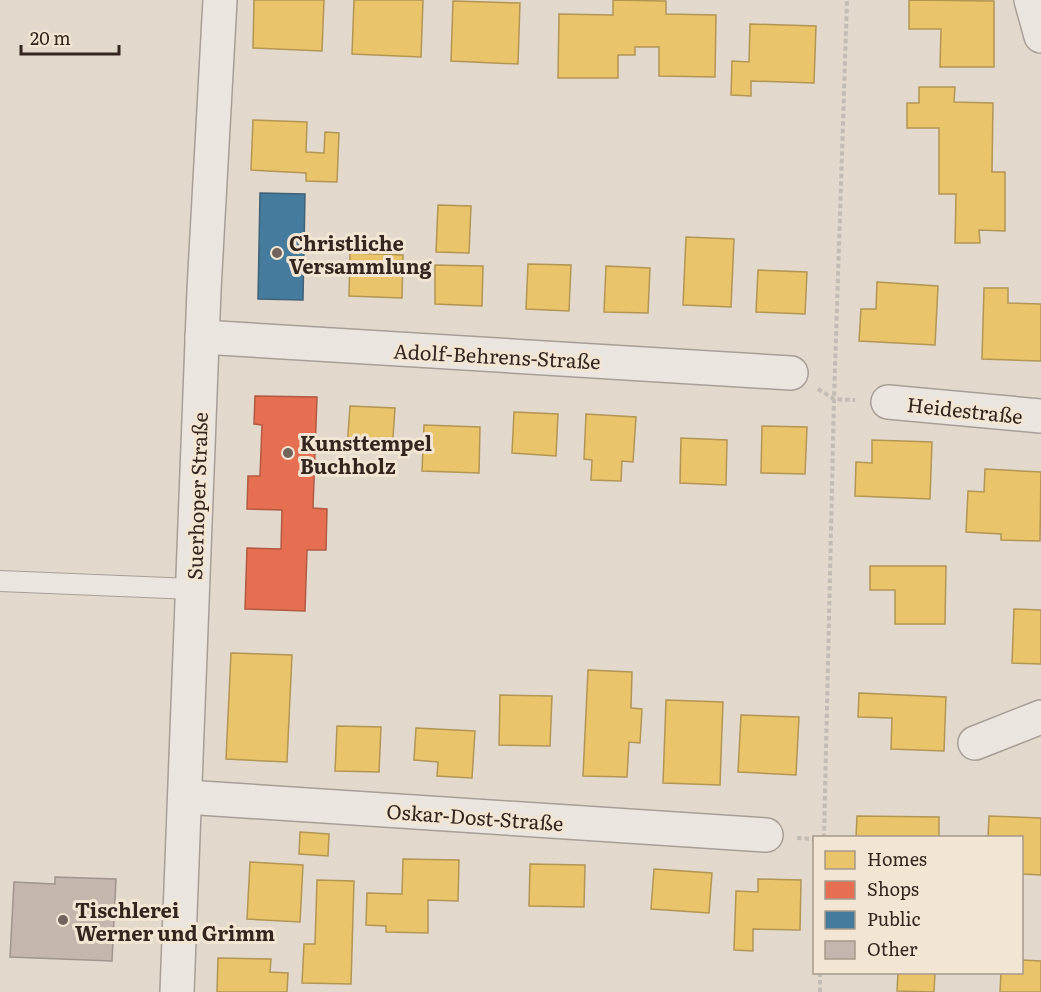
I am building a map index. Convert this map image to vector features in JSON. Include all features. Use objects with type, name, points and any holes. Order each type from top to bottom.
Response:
[{"type":"street","name":"Suerhoper Straße","points":[[177,992],[202,337],[220,0]]},
{"type":"street","points":[[1031,0],[1041,36]]},
{"type":"street","name":"Adolf-Behrens-Straße","points":[[202,337],[791,373]]},
{"type":"street","name":"Heidestraße","points":[[888,402],[1041,416]]},
{"type":"street","points":[[975,743],[1041,717]]},
{"type":"street","name":"Oskar-Dost-Straße","points":[[185,797],[766,835]]},
{"type":"lane","points":[[0,581],[192,589]]},
{"type":"path","points":[[824,836],[834,399],[847,0]]},
{"type":"path","points":[[791,373],[834,399],[888,402]]},
{"type":"path","points":[[820,974],[820,992]]},
{"type":"building: Homes","points":[[254,0],[324,0],[322,51],[253,48]]},
{"type":"building: Homes","points":[[354,0],[423,0],[421,57],[352,54]]},
{"type":"building: Homes","points":[[613,0],[666,1],[666,14],[716,15],[715,77],[659,76],[659,47],[635,47],[635,55],[618,55],[618,78],[558,78],[559,14],[613,15]]},
{"type":"building: Homes","points":[[909,0],[994,1],[994,67],[940,67],[941,29],[909,29]]},
{"type":"building: Homes","points":[[453,1],[520,3],[518,64],[451,61]]},
{"type":"building: Homes","points":[[750,24],[816,26],[814,83],[751,81],[751,96],[731,95],[732,61],[749,62]]},
{"type":"building: Homes","points":[[919,87],[955,87],[954,102],[993,103],[992,172],[1005,172],[1005,231],[979,230],[980,243],[955,243],[956,194],[939,194],[939,128],[907,128],[907,103],[919,103]]},
{"type":"building: Homes","points":[[253,120],[307,122],[306,152],[324,153],[325,132],[339,133],[337,182],[306,181],[306,173],[251,170]]},
{"type":"building: Homes","points":[[438,205],[471,206],[469,253],[436,252]]},
{"type":"building: Homes","points":[[686,237],[734,239],[731,307],[683,305]]},
{"type":"building: Homes","points":[[350,253],[403,255],[402,298],[349,296]]},
{"type":"building: Homes","points":[[528,264],[571,265],[569,311],[526,309]]},
{"type":"building: Homes","points":[[435,265],[483,266],[482,306],[435,304]]},
{"type":"building: Homes","points":[[606,266],[650,268],[648,313],[604,312]]},
{"type":"building: Homes","points":[[758,270],[807,272],[805,314],[756,312]]},
{"type":"building: Homes","points":[[877,282],[938,286],[935,345],[859,341],[861,309],[876,309]]},
{"type":"building: Homes","points":[[984,288],[1008,288],[1008,303],[1041,304],[1041,361],[982,359]]},
{"type":"building: Homes","points":[[350,406],[395,408],[392,452],[347,449]]},
{"type":"building: Homes","points":[[514,412],[558,414],[556,456],[512,453]]},
{"type":"building: Homes","points":[[586,414],[636,417],[633,462],[622,461],[621,481],[591,480],[592,460],[584,459]]},
{"type":"building: Homes","points":[[424,425],[480,427],[479,473],[422,471]]},
{"type":"building: Homes","points":[[762,426],[807,427],[805,474],[761,473]]},
{"type":"building: Homes","points":[[681,438],[727,440],[726,485],[680,483]]},
{"type":"building: Homes","points":[[872,440],[932,442],[930,499],[855,496],[856,462],[872,463]]},
{"type":"building: Homes","points":[[985,469],[1041,472],[1040,541],[1001,540],[1001,534],[966,532],[968,491],[984,492]]},
{"type":"building: Homes","points":[[870,566],[946,566],[945,624],[895,624],[895,590],[870,590]]},
{"type":"building: Homes","points":[[1014,609],[1041,610],[1041,664],[1012,663]]},
{"type":"building: Homes","points":[[231,653],[292,655],[287,762],[226,759]]},
{"type":"building: Homes","points":[[588,670],[632,672],[631,708],[642,709],[640,743],[629,742],[627,777],[583,776]]},
{"type":"building: Homes","points":[[859,693],[946,697],[944,751],[891,749],[892,718],[858,717]]},
{"type":"building: Homes","points":[[500,695],[552,696],[550,746],[499,745]]},
{"type":"building: Homes","points":[[666,700],[723,702],[720,785],[663,783]]},
{"type":"building: Homes","points":[[741,715],[799,717],[796,775],[738,772]]},
{"type":"building: Homes","points":[[337,726],[381,727],[379,772],[335,771]]},
{"type":"building: Homes","points":[[416,728],[475,731],[472,778],[437,776],[438,762],[414,760]]},
{"type":"building: Homes","points":[[857,816],[939,817],[939,836],[856,836]]},
{"type":"building: Homes","points":[[989,816],[1041,818],[1041,875],[1023,874],[1023,836],[988,836]]},
{"type":"building: Homes","points":[[300,832],[329,834],[328,856],[299,854]]},
{"type":"building: Homes","points":[[403,859],[459,860],[458,901],[428,900],[428,933],[386,932],[386,926],[366,925],[367,893],[402,894]]},
{"type":"building: Homes","points":[[250,862],[303,865],[300,922],[247,919]]},
{"type":"building: Homes","points":[[530,864],[585,865],[584,907],[529,906]]},
{"type":"building: Homes","points":[[654,869],[712,873],[709,913],[651,909]]},
{"type":"building: Homes","points":[[758,879],[801,880],[800,930],[753,929],[753,951],[734,950],[736,891],[758,892]]},
{"type":"building: Homes","points":[[317,880],[354,881],[351,984],[302,983],[304,944],[315,944]]},
{"type":"building: Homes","points":[[218,958],[271,959],[270,972],[288,973],[287,992],[217,992]]},
{"type":"building: Homes","points":[[1023,960],[1041,961],[1041,992],[1000,992],[1001,974],[1023,974]]},
{"type":"building: Homes","points":[[898,974],[935,974],[934,992],[897,991]]},
{"type":"building: Shops","points":[[255,396],[317,397],[313,508],[327,509],[326,550],[307,550],[305,611],[245,609],[247,548],[281,549],[282,510],[247,509],[248,476],[260,476],[262,425],[254,424]]},
{"type":"building: Public","points":[[260,193],[305,194],[303,300],[258,299]]},
{"type":"building: Other","name":"Tischlerei Werner und Grimm","points":[[55,877],[116,879],[112,961],[10,957],[14,882],[55,884]]},
{"type":"place","name":"Christliche Versammlung","points":[[277,253]]},
{"type":"place","name":"Kunsttempel Buchholz","points":[[288,453]]},
{"type":"place","name":"Tischlerei Werner und Grimm","points":[[63,920]]}]
